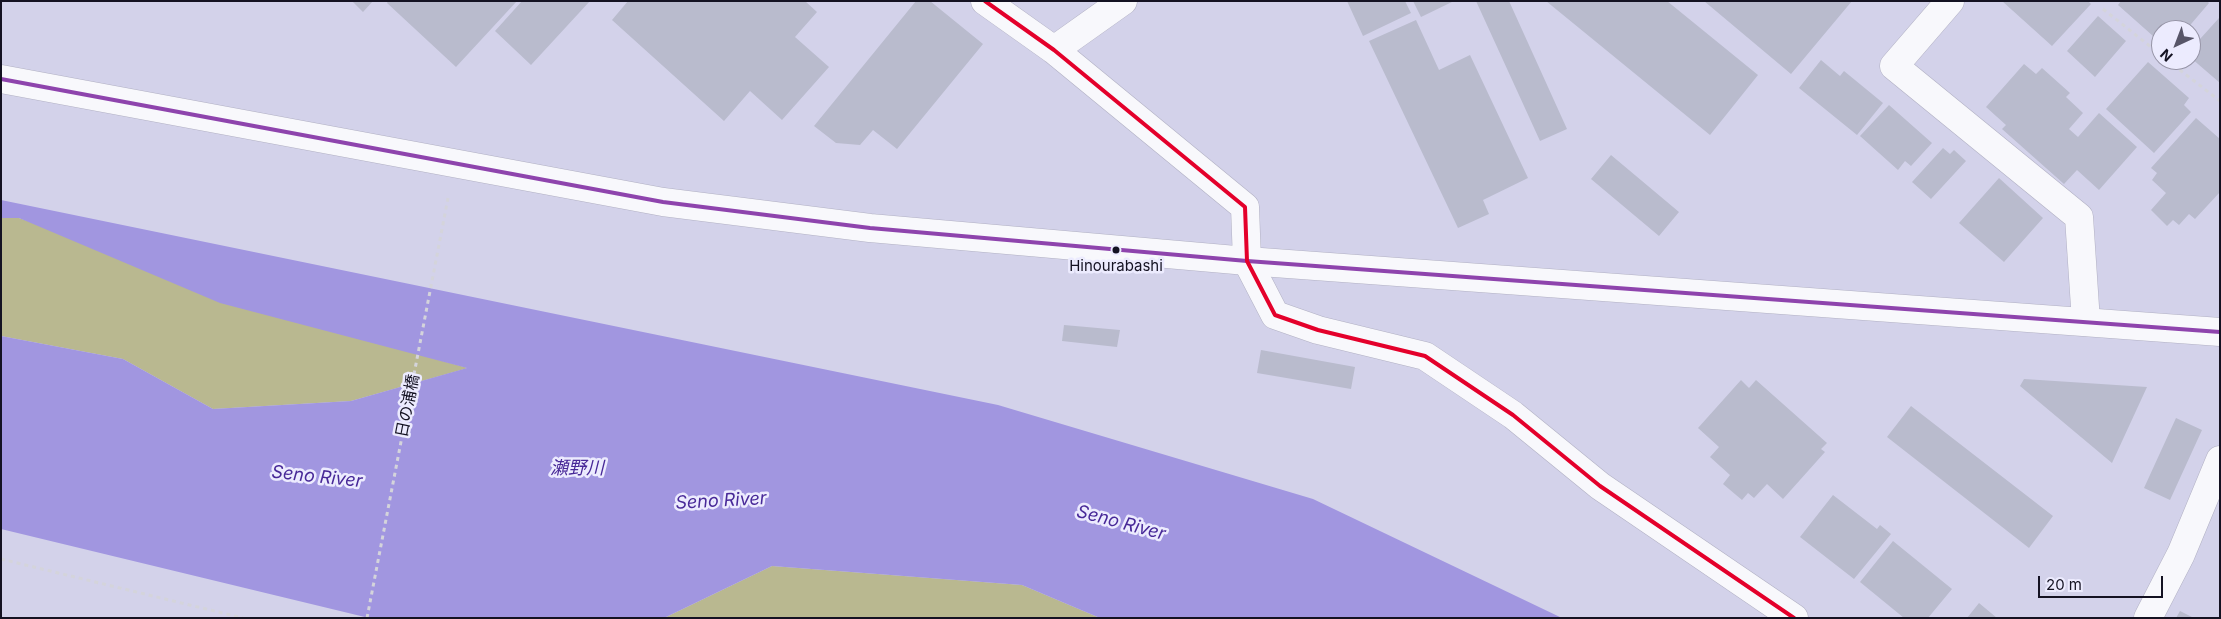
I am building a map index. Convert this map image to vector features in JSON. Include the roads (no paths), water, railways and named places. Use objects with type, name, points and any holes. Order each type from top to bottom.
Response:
[{"type":"main road","points":[[985,1],[1012,12],[1054,50],[1245,207],[1247,261],[1275,315],[1318,330],[1425,356],[1513,415],[1600,486],[1794,618]]},
{"type":"main road","points":[[1054,50],[1123,1]]},
{"type":"main road","points":[[1950,1],[1894,66],[2079,217],[2086,322]]},
{"type":"main road","points":[[1,79],[662,202],[870,228],[1247,261],[2220,332]]},
{"type":"main road","points":[[2148,618],[2181,554],[2220,460]]},
{"type":"water","name":"瀬野川","points":[[1,200],[998,405],[1313,499],[1562,618],[1100,618],[1022,585],[772,566],[664,618],[369,618],[1,529],[1,336],[123,359],[213,409],[351,401],[467,368],[220,303],[19,218],[1,218]]},
{"type":"place","name":"Hinourabashi","points":[[1116,250]]},
{"type":"water label","name":"Seno River","points":[[317,477]]},
{"type":"water label","name":"Seno River","points":[[721,501]]},
{"type":"water label","name":"Seno River","points":[[1121,523]]}]
